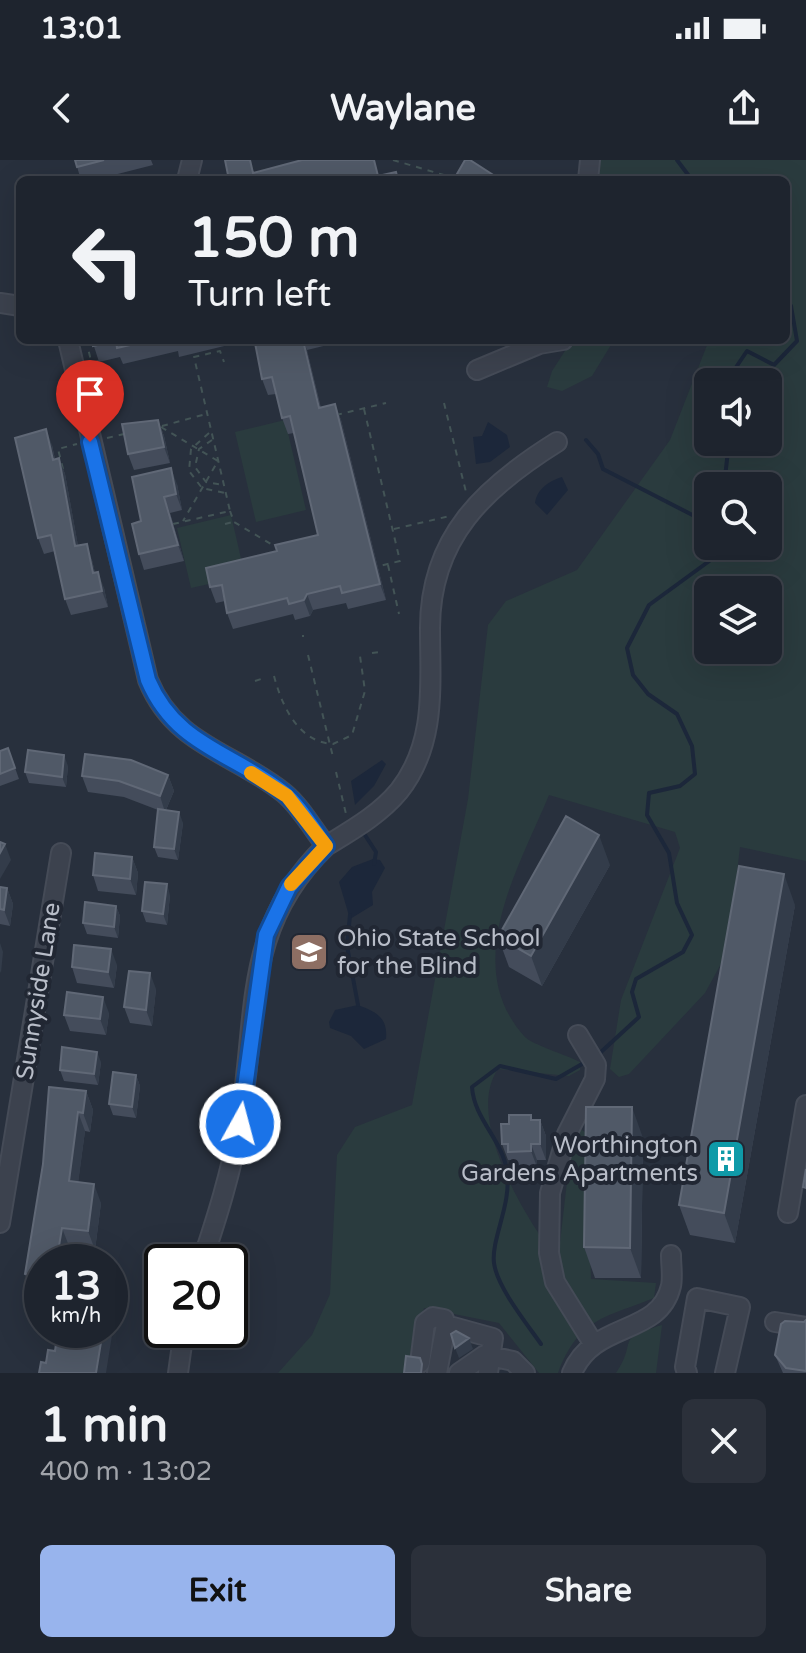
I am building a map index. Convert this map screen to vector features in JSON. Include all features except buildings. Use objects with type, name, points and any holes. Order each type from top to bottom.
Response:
[{"type":"street","points":[[69,344],[148,680],[155,698],[189,737],[287,796],[326,846]]},
{"type":"street","points":[[477,370],[539,344]]},
{"type":"street","points":[[208,1244],[225,1193],[240,1124],[266,935],[289,887],[326,846],[379,812],[400,790],[417,761],[433,698],[430,626],[436,587],[455,531],[472,507],[496,484],[557,442]]},
{"type":"street","name":"Sunnyside Lane","points":[[0,1223],[61,853]]},
{"type":"street","points":[[578,1035],[596,1065],[595,1079],[567,1134],[550,1193],[549,1253],[555,1282],[593,1343]]},
{"type":"street","points":[[788,1213],[806,1105]]},
{"type":"street","points":[[572,1373],[593,1343],[656,1314],[671,1286],[671,1255]]},
{"type":"street","points":[[687,1373],[685,1367],[697,1298],[740,1307],[725,1373]]},
{"type":"street","points":[[446,1325],[440,1364],[421,1358],[425,1323],[439,1318],[446,1325],[493,1338],[489,1366]]},
{"type":"street","points":[[775,1322],[806,1327]]},
{"type":"street","points":[[178,1373],[181,1348]]},
{"type":"street","points":[[459,1373],[485,1355],[489,1366]]},
{"type":"street","points":[[489,1366],[513,1361],[525,1373]]},
{"type":"path","points":[[393,160],[447,176]]},
{"type":"path","points":[[87,344],[94,373]]},
{"type":"path","points":[[224,362],[220,351],[194,357],[230,511],[234,522],[282,550]]},
{"type":"path","points":[[88,374],[99,372],[97,355]]},
{"type":"path","points":[[323,419],[386,403]]},
{"type":"path","points":[[444,403],[468,501]]},
{"type":"path","points":[[364,409],[400,561],[367,568]]},
{"type":"path","points":[[207,414],[159,426],[218,461]]},
{"type":"path","points":[[103,439],[131,432]]},
{"type":"path","points":[[212,432],[193,446],[188,465],[192,477],[202,488],[226,493]]},
{"type":"path","points":[[213,439],[199,449],[195,467],[206,482],[224,485]]},
{"type":"path","points":[[63,469],[58,449],[82,444]]},
{"type":"path","points":[[183,521],[218,461]]},
{"type":"path","points":[[169,525],[230,511]]},
{"type":"path","points":[[393,529],[458,514]]},
{"type":"path","points":[[225,524],[234,522]]},
{"type":"path","points":[[387,564],[399,614]]},
{"type":"path","points":[[372,653],[379,652]]},
{"type":"path","points":[[308,655],[333,757]]},
{"type":"path","points":[[274,676],[281,701],[293,719],[313,739],[330,743],[349,738],[359,718],[365,691],[360,656]]},
{"type":"path","points":[[255,681],[261,679]]},
{"type":"path","points":[[336,772],[348,820]]},
{"type":"shaded area","points":[[598,160],[806,160],[806,861],[740,847],[728,951],[705,993],[629,1074],[619,1077],[610,1069],[621,1000],[680,848],[675,832],[549,795],[511,884],[496,947],[497,978],[505,1008],[524,1036],[580,1062],[580,1070],[569,1076],[498,1069],[490,1090],[489,1114],[503,1168],[530,1220],[558,1260],[572,1138],[578,1128],[587,1133],[591,1279],[656,1283],[654,1298],[607,1316],[584,1330],[566,1355],[558,1373],[539,1373],[499,1323],[424,1308],[410,1373],[278,1373],[312,1335],[330,1294],[337,1155],[355,1127],[412,1105],[468,799],[488,625],[506,601],[577,570],[670,440],[694,378],[694,456],[782,456],[782,368],[698,368],[707,344],[790,344],[790,176],[596,176]]},
{"type":"shaded area","points":[[569,344],[612,344],[592,376],[562,391],[547,387],[552,371]]},
{"type":"shaded area","points":[[285,420],[306,510],[256,522],[235,432]]},
{"type":"shaded area","points":[[231,515],[245,576],[191,588],[177,528]]},
{"type":"shaded area","points":[[662,1325],[656,1373],[616,1373],[632,1338]]},
{"type":"water","points":[[488,422],[507,435],[510,447],[490,462],[476,464],[473,437],[482,436]]},
{"type":"water","points":[[562,477],[568,490],[547,515],[535,503],[536,498],[544,486]]},
{"type":"water","points":[[382,760],[386,764],[374,786],[355,805],[351,781]]},
{"type":"water","points":[[373,859],[380,860],[385,868],[372,892],[373,905],[350,919],[339,882],[352,867]]},
{"type":"water","points":[[358,1005],[380,1016],[386,1032],[386,1039],[364,1049],[351,1036],[330,1028],[329,1022],[335,1010]]},
{"type":"waterway","points":[[677,160],[689,176]]},
{"type":"waterway","points":[[735,368],[747,351],[774,365],[797,341],[790,305]]},
{"type":"waterway","points":[[586,440],[598,454],[603,469],[694,516]]},
{"type":"waterway","points":[[726,472],[727,456]]},
{"type":"waterway","points":[[601,1052],[639,1017],[632,992],[636,979],[683,952],[692,935],[677,903],[669,853],[647,815],[649,793],[680,786],[695,774],[692,746],[677,714],[648,694],[633,675],[627,648],[649,605],[711,560]]},
{"type":"waterway","points":[[363,832],[376,852],[374,864]]},
{"type":"waterway","points":[[350,915],[347,946],[358,1005]]},
{"type":"waterway","points":[[541,1344],[513,1305],[496,1273],[495,1243],[507,1196],[507,1171],[500,1149],[478,1109],[472,1087],[500,1066],[556,1079],[582,1064]]},
{"type":"slow traffic","points":[[251,773],[287,796],[326,846],[291,884]]},
{"type":"place","name":"Ohio State School for the Blind","points":[[309,952]]},
{"type":"place","name":"Worthington Gardens Apartments","points":[[726,1159]]},
{"type":"route","points":[[90,442],[155,698],[189,737],[287,796],[326,846],[289,887],[266,935],[240,1124]]}]
